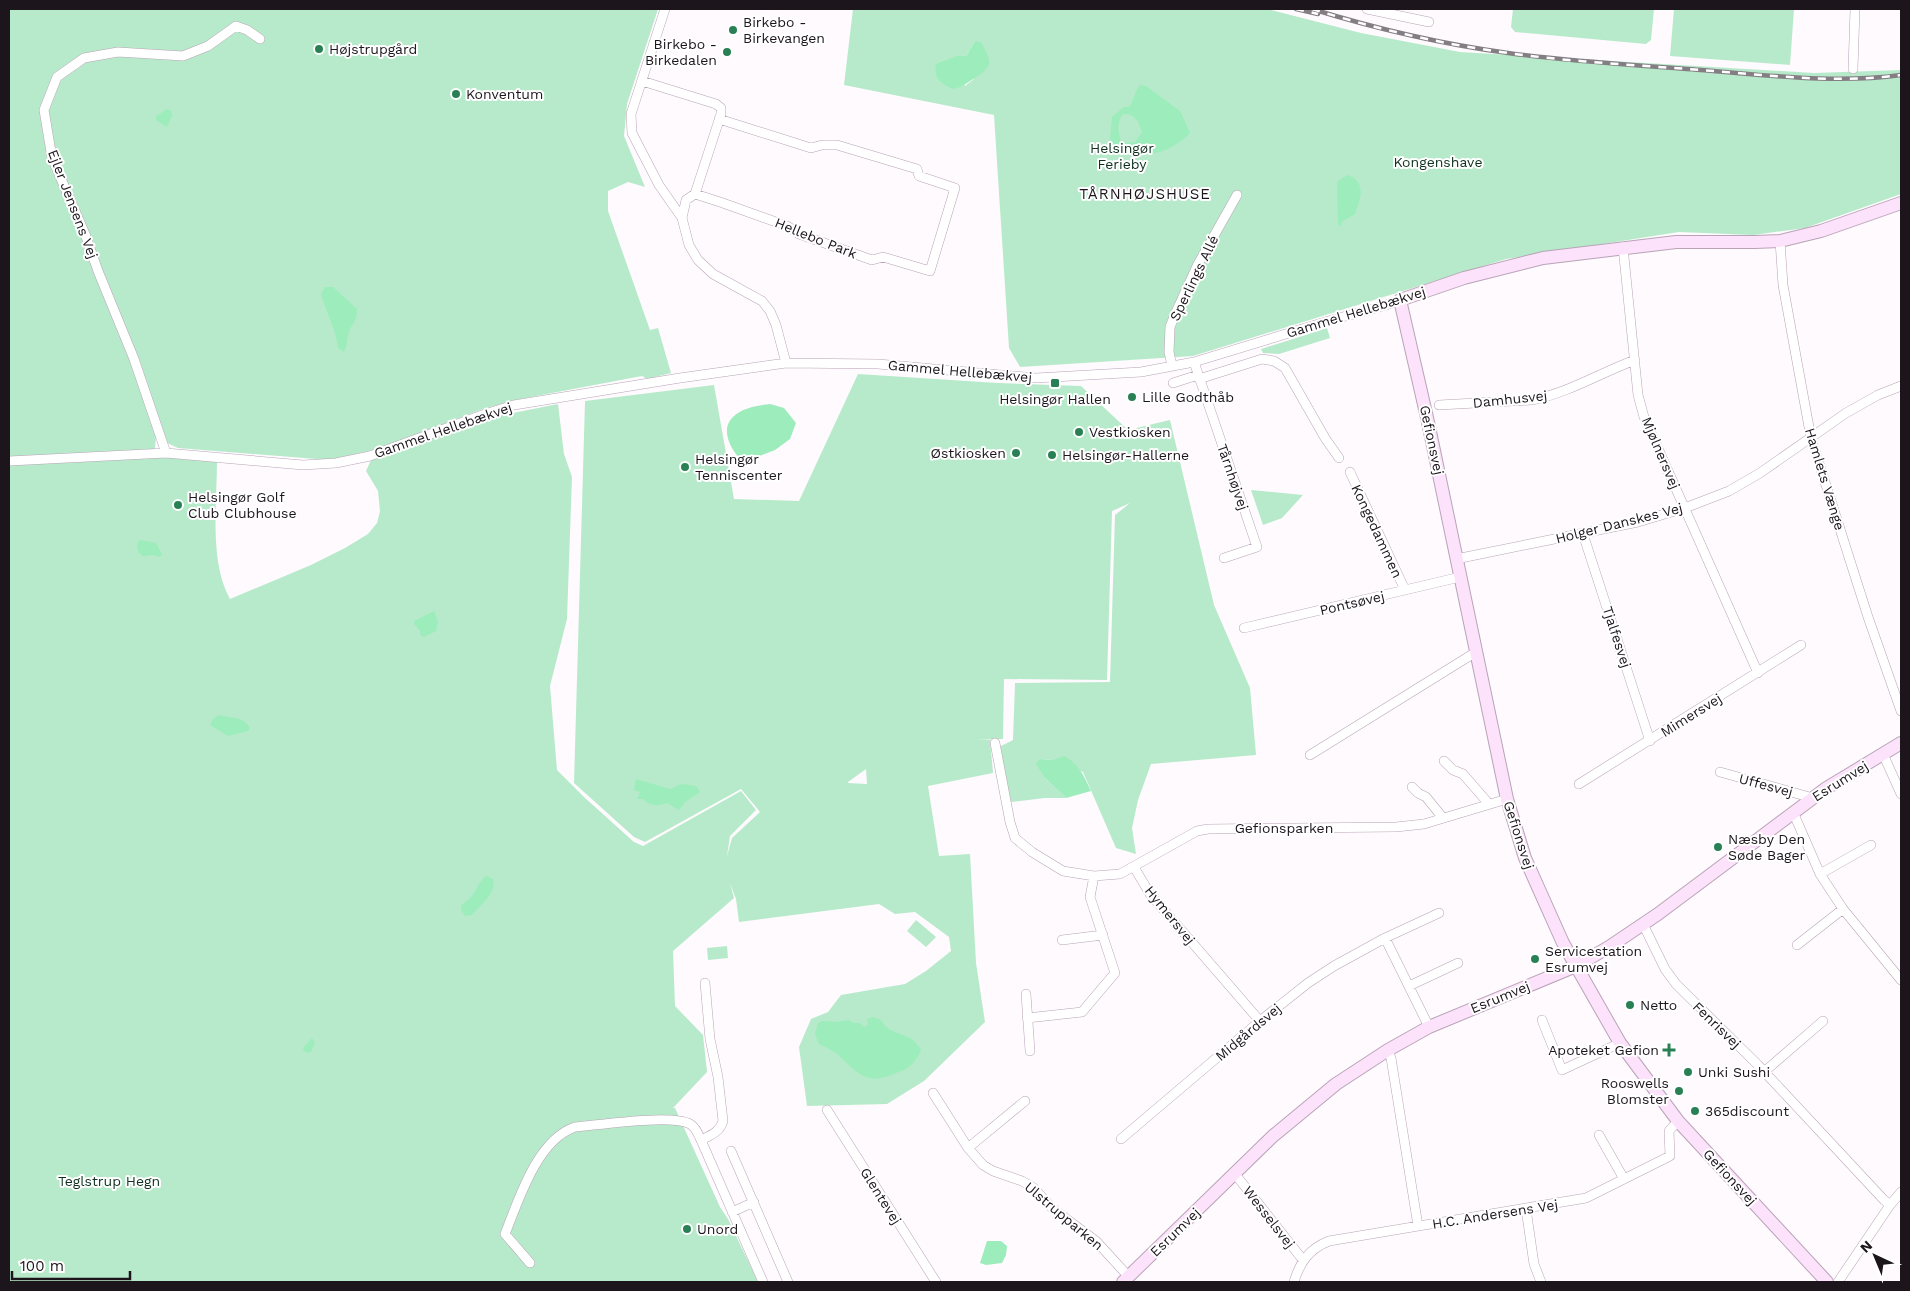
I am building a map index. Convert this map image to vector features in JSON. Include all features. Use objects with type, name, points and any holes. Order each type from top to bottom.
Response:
[{"type":"main road","name":"Gammel Hellebækvej","points":[[1400,300],[1464,278],[1513,264],[1543,258],[1676,242],[1780,241],[1820,231],[1901,203]]},
{"type":"main road","name":"Gefionsvej","points":[[1400,300],[1428,422],[1507,799],[1525,858],[1563,943],[1620,1044],[1678,1121],[1827,1282]]},
{"type":"main road","name":"Esrumvej","points":[[1129,1280],[1234,1174],[1283,1127],[1316,1100],[1388,1050],[1429,1027],[1576,966],[1609,948],[1812,798],[1901,743]]},
{"type":"street","points":[[665,9],[631,114],[632,132],[659,185],[682,218],[689,245],[698,260],[713,274],[762,301],[770,311],[776,325],[786,363]]},
{"type":"street","points":[[1367,9],[1429,22]]},
{"type":"street","points":[[1853,69],[1855,9]]},
{"type":"street","name":"Ejler Jensens Vej","points":[[166,453],[134,359],[85,234],[52,158],[44,110],[57,77],[84,58],[118,52],[183,56],[208,46],[236,26],[248,30],[260,39]]},
{"type":"street","points":[[642,81],[716,104],[721,108],[695,194],[686,200],[682,218]]},
{"type":"street","name":"Hellebo Park","points":[[695,194],[787,226],[799,234],[872,260],[883,257],[930,271],[955,188],[919,176],[917,169],[837,145],[822,145],[811,148],[719,119]]},
{"type":"street","name":"Sperlings Allé","points":[[1172,366],[1169,352],[1170,327],[1197,266],[1237,195]]},
{"type":"street","name":"Hamlets Vænge","points":[[1780,241],[1783,285],[1811,438],[1868,617],[1901,711]]},
{"type":"street","name":"Mjølnersvej","points":[[1623,247],[1638,395],[1644,418],[1758,673]]},
{"type":"street","name":"Gammel Hellebækvej","points":[[9,461],[166,453],[303,465],[336,463],[370,456],[514,405],[670,379],[786,363],[878,364],[1036,378],[1141,372],[1194,362],[1400,300]]},
{"type":"street","points":[[1173,383],[1262,359],[1274,361],[1285,368],[1325,438],[1339,458]]},
{"type":"street","name":"Damhusvej","points":[[1439,405],[1544,398],[1561,393],[1635,360]]},
{"type":"street","name":"Tårnhøjvej","points":[[1194,362],[1257,547],[1224,558]]},
{"type":"street","name":"Holger Danskes Vej","points":[[1456,559],[1649,519],[1685,508],[1729,491],[1760,474],[1862,404],[1901,386]]},
{"type":"street","name":"Kongedammen","points":[[1350,472],[1405,590]]},
{"type":"street","name":"Tjalfesvej","points":[[1583,534],[1650,741]]},
{"type":"street","name":"Pontsøvej","points":[[1244,628],[1460,577]]},
{"type":"street","name":"Mimersvej","points":[[1579,784],[1801,645]]},
{"type":"street","points":[[1310,755],[1476,652]]},
{"type":"street","points":[[995,743],[1010,822],[1015,838],[1032,852],[1063,871],[1094,876],[1120,874],[1134,867]]},
{"type":"street","points":[[1882,754],[1901,794]]},
{"type":"street","points":[[1444,760],[1453,770],[1463,774],[1489,804]]},
{"type":"street","name":"Uffesvej","points":[[1720,772],[1812,798]]},
{"type":"street","points":[[1412,787],[1426,797],[1443,818]]},
{"type":"street","name":"Gefionsparken","points":[[1134,867],[1197,830],[1396,827],[1424,824],[1507,799]]},
{"type":"street","points":[[1793,812],[1820,874],[1844,910],[1901,980]]},
{"type":"street","points":[[1820,874],[1871,845]]},
{"type":"street","name":"Hymersvej","points":[[1134,867],[1150,894],[1260,1021]]},
{"type":"street","points":[[1027,1018],[1082,1012],[1115,973],[1090,897],[1094,876]]},
{"type":"street","points":[[1797,945],[1844,910]]},
{"type":"street","name":"Midgårdsvej","points":[[1121,1139],[1260,1021],[1308,983],[1334,966],[1385,938],[1439,913]]},
{"type":"street","name":"Fenrisvej","points":[[1643,924],[1665,969],[1676,984],[1764,1072],[1890,1205]]},
{"type":"street","points":[[1062,940],[1103,935]]},
{"type":"street","points":[[1385,938],[1429,1027]]},
{"type":"street","points":[[1409,986],[1458,962]]},
{"type":"street","points":[[701,1140],[717,1132],[721,1128],[723,1121],[718,1077],[710,1038],[705,982]]},
{"type":"street","points":[[1026,994],[1030,1051]]},
{"type":"street","points":[[1542,1020],[1562,1070],[1620,1044]]},
{"type":"street","points":[[1764,1072],[1823,1021]]},
{"type":"street","points":[[1388,1050],[1391,1058],[1418,1226]]},
{"type":"street","name":"Ulstrupparken","points":[[933,1093],[968,1148],[983,1165],[1034,1188],[1052,1208],[1096,1241],[1129,1280]]},
{"type":"street","points":[[968,1148],[1025,1101]]},
{"type":"street","name":"Glentevej","points":[[827,1110],[936,1282]]},
{"type":"street","points":[[530,1263],[505,1234],[531,1170],[542,1154],[567,1130],[575,1127],[653,1120],[684,1122],[696,1130],[701,1140],[763,1282]]},
{"type":"street","name":"H.C. Andersens Vej","points":[[1294,1282],[1303,1260],[1312,1250],[1329,1241],[1586,1198],[1670,1156],[1668,1131],[1678,1121]]},
{"type":"street","points":[[1599,1135],[1624,1179]]},
{"type":"street","points":[[732,1151],[788,1282]]},
{"type":"street","name":"Wesselsvej","points":[[1234,1174],[1303,1260]]},
{"type":"street","points":[[1838,1282],[1890,1205],[1901,1192]]},
{"type":"street","points":[[732,1212],[754,1202]]},
{"type":"street","points":[[1526,1209],[1534,1264],[1541,1282]]},
{"type":"green space","name":"Teglstrup Hegn","points":[[9,9],[658,9],[627,104],[624,136],[645,187],[628,182],[608,191],[608,211],[650,330],[658,328],[671,373],[647,379],[642,376],[515,400],[480,410],[378,449],[329,460],[178,448],[156,438],[154,456],[217,461],[217,550],[223,584],[230,599],[311,565],[368,534],[377,523],[380,511],[378,491],[366,471],[371,460],[493,417],[558,404],[564,454],[572,477],[567,619],[550,686],[557,770],[634,842],[643,846],[741,791],[756,810],[730,836],[727,856],[732,838],[760,812],[741,789],[645,842],[634,837],[574,783],[585,401],[714,385],[734,499],[799,501],[858,374],[1081,386],[1128,430],[1170,420],[1214,605],[1250,688],[1256,755],[1151,764],[1138,800],[1132,828],[1136,854],[1116,848],[1083,772],[1053,760],[1040,759],[1045,778],[1066,798],[1045,798],[1011,802],[999,747],[1013,740],[1015,683],[1110,682],[1115,515],[1130,503],[1112,511],[1107,680],[1004,679],[1003,739],[976,740],[990,740],[993,773],[928,786],[939,856],[970,854],[976,963],[985,1022],[924,1081],[887,1104],[807,1106],[799,1047],[811,1019],[828,1012],[841,995],[905,984],[926,971],[951,951],[949,937],[915,912],[895,914],[879,904],[739,922],[736,899],[730,883],[734,898],[673,951],[675,1006],[703,1035],[707,1072],[673,1108],[675,1108],[720,1207],[728,1219],[758,1282],[9,1282]],"holes":[[[866,769],[867,784],[848,783],[848,782]]]},
{"type":"green space","points":[[853,9],[1267,9],[1361,33],[1460,52],[1814,73],[1901,70],[1901,194],[1805,228],[1753,235],[1679,232],[1506,259],[1193,356],[1020,367],[1009,348],[994,115],[844,85]],"holes":[[[975,41],[974,79],[965,86],[957,56],[966,56]]]},
{"type":"green space","points":[[1513,9],[1654,9],[1651,40],[1646,44],[1515,32],[1511,27]]},
{"type":"green space","points":[[1674,9],[1794,9],[1790,65],[1670,56]]},
{"type":"green space","points":[[1327,328],[1330,338],[1279,354],[1263,353],[1261,349]]},
{"type":"green space","points":[[1251,490],[1303,495],[1282,518],[1263,525]]},
{"type":"green space","points":[[916,920],[936,937],[926,947],[907,931]]},
{"type":"green space","points":[[727,946],[728,958],[708,960],[707,948]]},
{"type":"shaded area","points":[[975,41],[981,42],[989,58],[986,70],[969,82],[953,89],[942,83],[937,77],[936,64],[957,56],[966,56]]},
{"type":"shaded area","points":[[1140,85],[1146,86],[1180,111],[1190,133],[1183,140],[1167,149],[1149,154],[1121,153],[1110,139],[1112,117],[1124,107],[1129,107]],"holes":[[[1123,114],[1136,119],[1142,132],[1135,142],[1121,142],[1118,124]]]},
{"type":"shaded area","points":[[167,109],[171,111],[172,115],[167,127],[156,120],[156,116]]},
{"type":"shaded area","points":[[1349,175],[1358,183],[1361,192],[1355,214],[1343,221],[1340,226],[1338,225],[1337,182]]},
{"type":"shaded area","points":[[325,287],[333,287],[357,309],[356,318],[349,332],[344,352],[338,348],[321,294]]},
{"type":"shaded area","points":[[770,404],[784,408],[796,423],[790,439],[775,450],[743,462],[731,447],[727,434],[729,422],[736,414],[745,409]]},
{"type":"shaded area","points":[[140,540],[156,543],[162,554],[160,557],[153,555],[143,556],[137,546]]},
{"type":"shaded area","points":[[434,611],[438,622],[436,631],[424,637],[421,636],[414,621]]},
{"type":"shaded area","points":[[219,715],[240,719],[250,728],[248,731],[228,736],[210,725],[213,719]]},
{"type":"shaded area","points":[[1064,756],[1077,767],[1091,791],[1066,798],[1045,778],[1036,764],[1040,759],[1053,760]]},
{"type":"shaded area","points":[[636,779],[670,789],[682,784],[696,786],[700,792],[685,802],[679,810],[667,803],[651,805],[643,799],[637,799],[640,792],[634,790]]},
{"type":"shaded area","points":[[486,876],[493,879],[490,895],[472,915],[465,916],[461,910],[461,905],[470,898]]},
{"type":"shaded area","points":[[873,1017],[881,1020],[885,1026],[895,1032],[911,1039],[921,1050],[917,1058],[908,1067],[890,1075],[877,1078],[870,1078],[860,1074],[833,1051],[819,1044],[815,1034],[818,1023],[823,1021],[849,1020],[853,1023],[860,1023],[864,1027],[868,1025],[867,1019]]},
{"type":"shaded area","points":[[312,1038],[315,1043],[311,1052],[307,1053],[303,1050],[304,1047]]},
{"type":"shaded area","points":[[987,1241],[1001,1241],[1007,1246],[1006,1255],[1002,1263],[986,1265],[980,1263]]},
{"type":"railway","points":[[1296,9],[1318,14]]},
{"type":"railway","points":[[1312,9],[1361,23],[1434,40],[1532,56],[1801,78],[1851,79],[1901,75]]},
{"type":"place","name":"Birkebo - Birkevangen","points":[[733,30]]},
{"type":"place","name":"Højstrupgård","points":[[319,49]]},
{"type":"place","name":"Birkebo - Birkedalen","points":[[727,52]]},
{"type":"place","name":"Konventum","points":[[456,94]]},
{"type":"place","name":"Helsingør Hallen","points":[[1055,383]]},
{"type":"place","name":"Lille Godthåb","points":[[1132,397]]},
{"type":"place","name":"Vestkiosken","points":[[1079,432]]},
{"type":"place","name":"Østkiosken","points":[[1016,453]]},
{"type":"place","name":"Helsingør-Hallerne","points":[[1052,455]]},
{"type":"place","name":"Helsingør Tenniscenter","points":[[685,467]]},
{"type":"place","name":"Helsingør Golf Club Clubhouse","points":[[178,505]]},
{"type":"place","name":"Næsby Den Søde Bager","points":[[1718,847]]},
{"type":"place","name":"Servicestation Esrumvej","points":[[1535,959]]},
{"type":"place","name":"Netto","points":[[1630,1005]]},
{"type":"place","name":"Apoteket Gefion","points":[[1669,1050]]},
{"type":"place","name":"Unki Sushi","points":[[1688,1072]]},
{"type":"place","name":"Rooswells Blomster","points":[[1679,1091]]},
{"type":"place","name":"365discount","points":[[1695,1111]]},
{"type":"place","name":"Unord","points":[[687,1229]]},
{"type":"district","name":"TÅRNHØJSHUSE","points":[[1145,194]]},
{"type":"park label","name":"Helsingør Ferieby","points":[[1122,156]]},
{"type":"park label","name":"Kongenshave","points":[[1438,162]]}]
